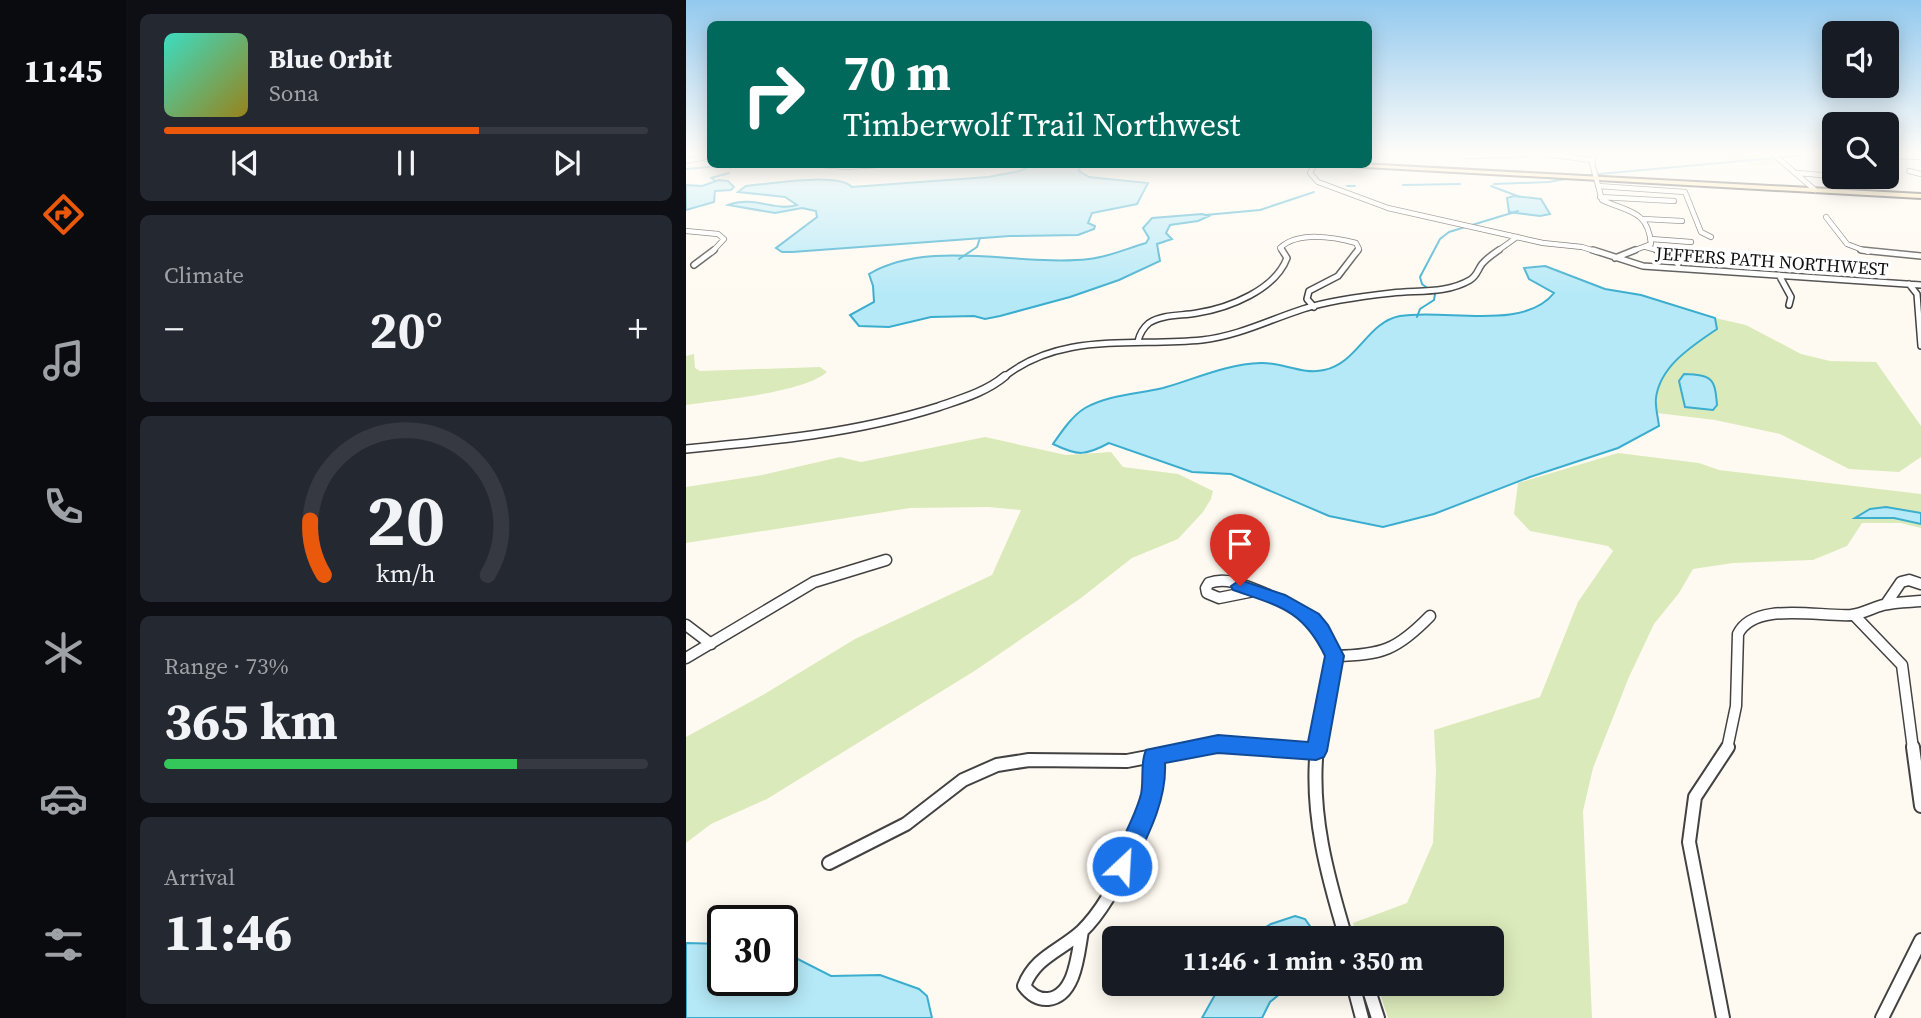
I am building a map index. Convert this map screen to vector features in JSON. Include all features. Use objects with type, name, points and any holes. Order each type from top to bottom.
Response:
[{"type":"street","name":"JEFFERS PATH NORTHWEST","points":[[1368,202],[1517,237],[1583,247],[1658,268],[1921,285]]},
{"type":"street","points":[[1606,202],[1637,213],[1644,219],[1651,239],[1651,244],[1646,247],[1615,258]]},
{"type":"street","points":[[1689,202],[1701,232],[1711,237]]},
{"type":"street","points":[[1826,217],[1845,242],[1852,246],[1878,252],[1921,256]]},
{"type":"street","points":[[1644,219],[1682,221]]},
{"type":"street","points":[[686,231],[723,236],[724,239],[708,257],[694,265]]},
{"type":"street","points":[[686,449],[784,440],[853,429],[921,412],[968,397],[998,382],[1020,364],[1045,354],[1106,342],[1230,337],[1278,317],[1314,307],[1366,296],[1444,290],[1460,285],[1478,273],[1480,266],[1488,258],[1517,237]]},
{"type":"street","points":[[1138,341],[1142,329],[1160,318],[1208,311],[1247,295],[1277,277],[1286,265],[1287,258],[1280,248],[1284,242],[1327,238],[1356,243],[1359,249],[1344,270],[1309,291],[1307,299],[1314,307]]},
{"type":"street","points":[[1651,239],[1691,242]]},
{"type":"street","points":[[1646,247],[1667,253],[1678,264]]},
{"type":"street","points":[[1779,275],[1791,297],[1789,305]]},
{"type":"street","points":[[1909,284],[1917,294],[1921,346]]},
{"type":"street","points":[[686,658],[814,582],[886,560]]},
{"type":"street","points":[[1886,604],[1901,582],[1909,580],[1921,584]]},
{"type":"street","points":[[1254,592],[1279,599],[1312,618],[1322,630],[1335,656],[1316,751],[1320,843],[1343,926]]},
{"type":"street","points":[[1723,1018],[1689,850],[1689,827],[1693,804],[1701,783],[1717,767],[1727,751],[1733,733],[1738,634],[1742,624],[1752,618],[1773,614],[1854,615],[1886,604],[1921,601]]},
{"type":"street","points":[[1854,615],[1902,666],[1921,806]]},
{"type":"street","points":[[1335,656],[1370,655],[1391,650],[1402,644],[1430,616]]},
{"type":"street","points":[[686,625],[711,644]]},
{"type":"street","points":[[829,863],[906,824],[964,780],[997,765],[1029,760],[1110,763],[1218,744],[1316,751]]},
{"type":"street","points":[[1082,931],[1070,981],[1064,993],[1051,1000],[1038,999],[1028,992],[1024,986],[1027,974],[1038,962],[1082,931],[1112,888],[1142,821],[1155,781],[1154,756]]},
{"type":"street","points":[[1882,1018],[1921,940]]},
{"type":"street","points":[[1356,996],[1362,1018]]},
{"type":"street","points":[[1371,996],[1378,1018]]},
{"type":"green space","points":[[1715,318],[1746,325],[1801,354],[1830,361],[1876,362],[1921,426],[1921,457],[1899,472],[1849,469],[1780,434],[1715,420],[1657,413],[1660,385],[1666,374],[1683,354],[1717,329]]},
{"type":"green space","points":[[694,354],[695,368],[700,371],[820,367],[827,372],[815,379],[781,390],[686,405],[686,356]]},
{"type":"green space","points":[[985,437],[1066,455],[1111,452],[1123,467],[1178,474],[1213,491],[1211,499],[1203,512],[1178,539],[1132,558],[1081,598],[976,670],[767,799],[711,824],[686,843],[686,737],[761,696],[855,639],[992,575],[1021,510],[988,507],[910,508],[686,543],[686,487],[762,475],[840,457],[861,462]]},
{"type":"green space","points":[[1618,453],[1699,463],[1719,470],[1921,494],[1921,528],[1901,523],[1862,523],[1847,546],[1813,560],[1733,563],[1693,569],[1679,593],[1654,624],[1629,677],[1593,768],[1583,811],[1592,1018],[1388,1018],[1381,996],[1504,996],[1504,926],[1354,926],[1353,923],[1407,903],[1433,843],[1436,770],[1434,730],[1540,697],[1578,602],[1613,551],[1608,546],[1530,531],[1514,514],[1518,483]]},
{"type":"water","points":[[686,202],[714,202],[714,202],[686,210]]},
{"type":"water","points":[[756,202],[781,207],[797,205],[792,202],[1138,202],[1137,204],[1092,213],[1088,223],[1095,226],[1094,229],[1078,235],[1010,236],[792,252],[782,252],[776,248],[817,217],[816,211],[802,208],[775,213],[728,205]]},
{"type":"water","points":[[1508,202],[1543,202],[1550,214],[1540,216],[1509,212]]},
{"type":"water","points":[[1202,214],[1209,216],[1198,221],[1170,225],[1166,233],[1172,239],[1157,244],[1160,261],[1119,280],[1070,297],[985,319],[974,316],[931,317],[889,327],[859,326],[850,315],[874,302],[869,274],[893,263],[947,256],[1035,260],[1096,258],[1146,243],[1149,238],[1143,228],[1152,218]]},
{"type":"water","points":[[1545,266],[1605,289],[1641,295],[1715,318],[1717,329],[1697,342],[1664,376],[1656,398],[1659,426],[1618,448],[1530,477],[1434,514],[1383,527],[1329,516],[1231,474],[1192,472],[1109,443],[1081,453],[1053,444],[1080,411],[1113,398],[1163,388],[1248,364],[1269,363],[1316,371],[1336,366],[1379,326],[1400,316],[1482,316],[1523,312],[1540,305],[1554,293],[1529,279],[1524,268]]},
{"type":"water","points":[[1684,374],[1701,375],[1710,380],[1715,389],[1717,405],[1713,410],[1685,407],[1679,381]]},
{"type":"water","points":[[1886,507],[1921,513],[1921,524],[1894,518],[1855,518],[1870,509]]},
{"type":"water","points":[[1295,916],[1305,919],[1310,926],[1268,926]]},
{"type":"water","points":[[686,943],[707,944],[707,996],[798,996],[798,959],[831,976],[880,975],[919,989],[927,996],[932,1018],[686,1018]]},
{"type":"water","points":[[1214,996],[1277,996],[1270,1002],[1262,1018],[1202,1018]]},
{"type":"waterway","points":[[1205,215],[1260,210],[1285,202]]},
{"type":"waterway","points":[[1417,317],[1420,309],[1434,300],[1435,294],[1422,284],[1420,277],[1440,239],[1449,232],[1518,211]]},
{"type":"waterway","points":[[959,259],[977,247],[980,238]]},
{"type":"route","points":[[1122,866],[1151,798],[1155,781],[1154,756],[1218,744],[1316,751],[1335,656],[1322,630],[1312,618],[1279,599],[1240,586]]}]
